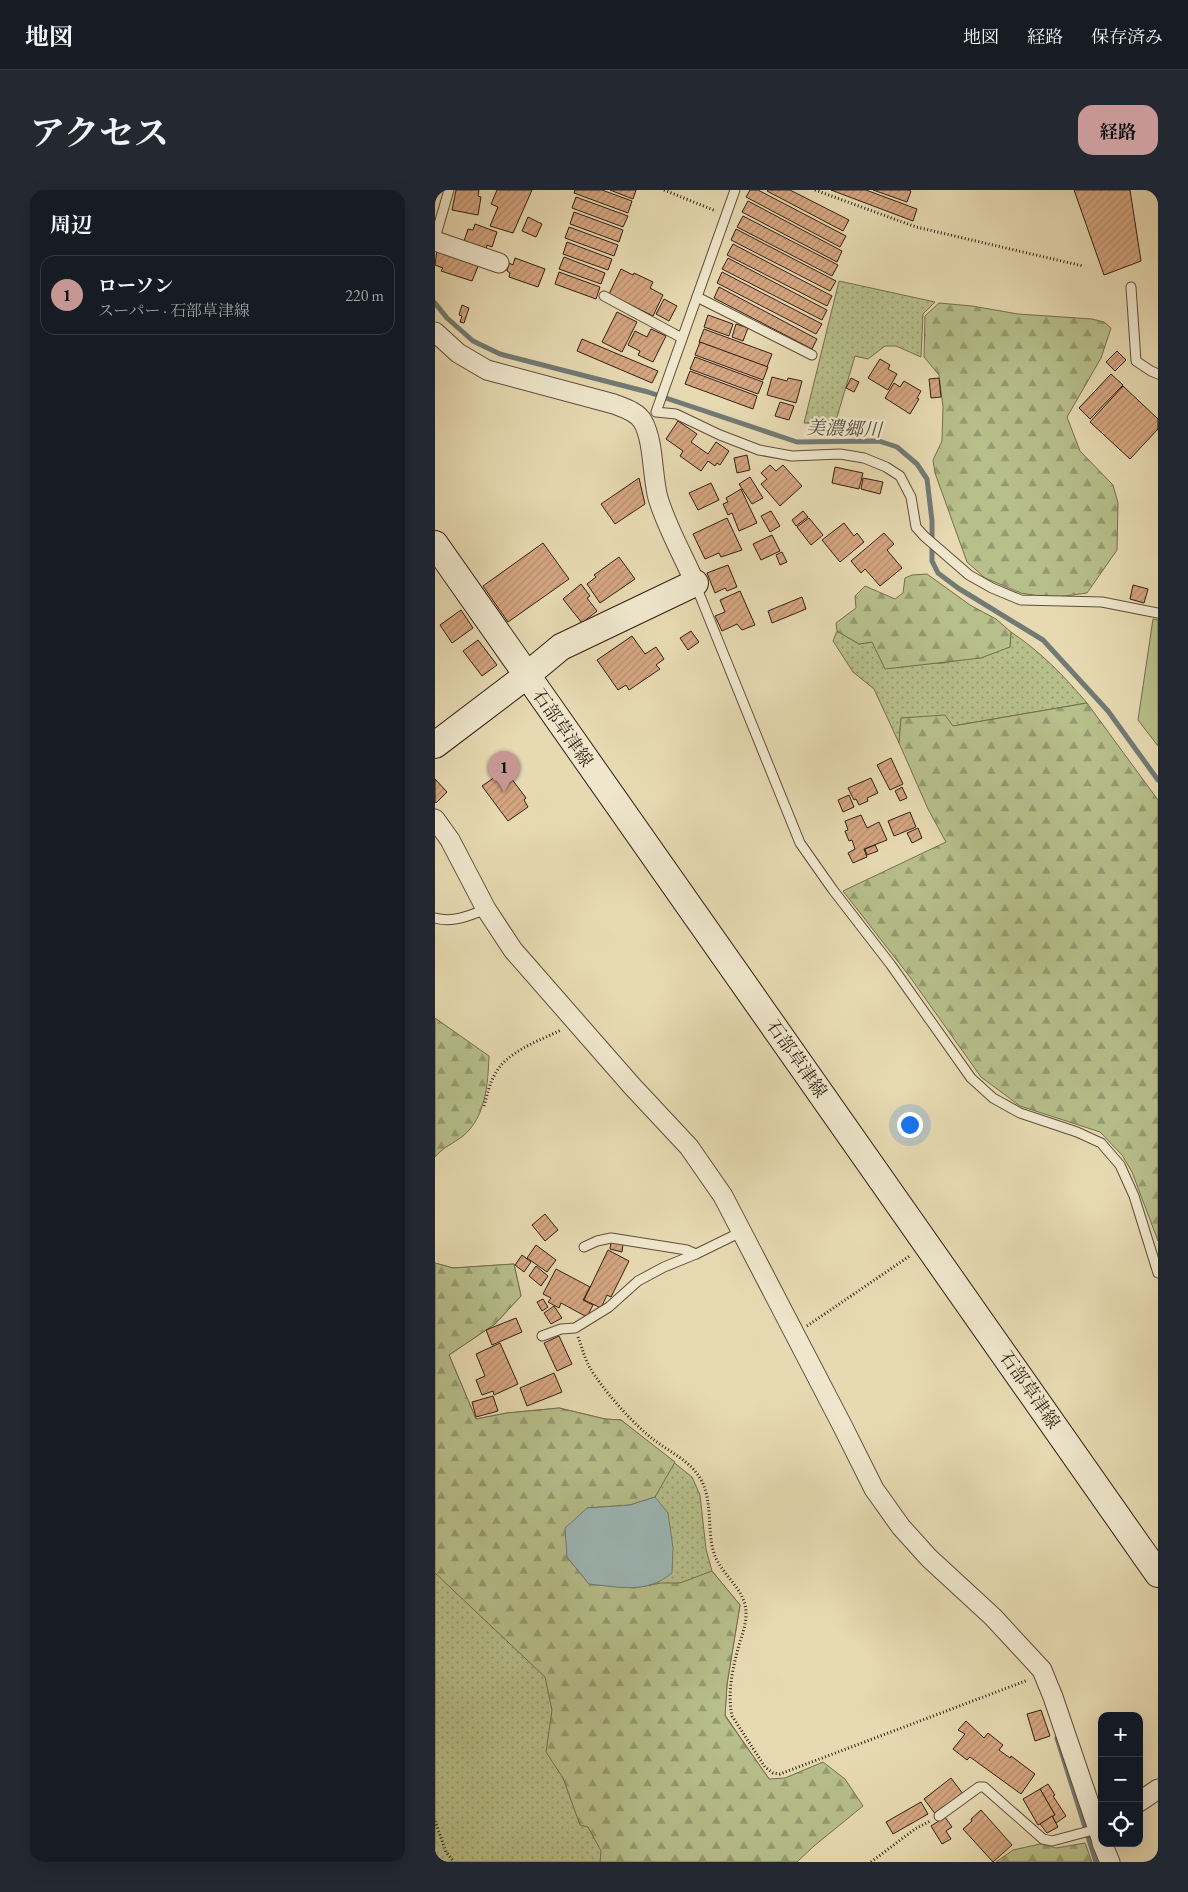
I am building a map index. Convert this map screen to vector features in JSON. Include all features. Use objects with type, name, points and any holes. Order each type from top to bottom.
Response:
[{"type":"main road","name":"石部草津線","points":[[435,544],[1158,1574]]},
{"type":"main road","points":[[435,745],[561,647],[695,583]]},
{"type":"street","points":[[435,240],[499,263]]},
{"type":"street","points":[[435,332],[457,353],[487,370],[614,404],[631,411],[652,413],[647,435],[657,496],[695,583]]},
{"type":"street","points":[[435,819],[450,840],[481,912],[632,1086],[689,1147],[723,1196],[738,1234],[794,1334],[874,1489],[901,1527],[929,1558],[993,1617],[1042,1670],[1053,1697],[1096,1834],[1110,1862]]},
{"type":"street","points":[[1143,1799],[1158,1789]]},
{"type":"lane","points":[[435,240],[449,190]]},
{"type":"lane","points":[[735,190],[665,386],[652,413],[676,414],[720,435],[759,450],[792,456],[840,454],[865,458],[886,467],[900,476],[911,497],[916,527],[924,536],[969,575],[992,588],[1021,600],[1102,602],[1158,613]]},
{"type":"lane","points":[[1131,287],[1136,361],[1158,374]]},
{"type":"lane","points":[[604,296],[682,338]]},
{"type":"lane","points":[[697,297],[812,356]]},
{"type":"lane","points":[[695,583],[800,843],[833,890],[891,965],[971,1078],[993,1098],[1020,1114],[1077,1132],[1101,1144],[1120,1165],[1134,1196],[1158,1273]]},
{"type":"lane","points":[[435,918],[447,921],[481,912]]},
{"type":"lane","points":[[542,1336],[561,1329],[575,1328],[609,1307],[637,1280],[664,1266],[696,1254],[738,1234]]},
{"type":"lane","points":[[584,1247],[597,1241],[611,1238],[687,1250],[696,1254]]},
{"type":"lane","points":[[939,1816],[979,1786],[991,1791],[1043,1839],[1052,1841],[1096,1834]]},
{"type":"path","points":[[664,190],[726,214]]},
{"type":"path","points":[[815,190],[916,227],[1083,266]]},
{"type":"path","points":[[484,1106],[494,1074],[505,1062],[523,1049],[566,1027]]},
{"type":"path","points":[[794,1334],[927,1244]]},
{"type":"path","points":[[575,1328],[589,1366],[612,1398],[638,1426],[682,1459],[700,1478],[706,1492],[715,1555],[742,1594],[746,1606],[746,1618],[733,1667],[731,1689],[732,1716],[765,1767],[773,1773],[780,1774],[831,1753],[1032,1679]]},
{"type":"path","points":[[871,1862],[915,1829],[939,1816]]},
{"type":"path","points":[[435,1820],[446,1852],[454,1862]]},
{"type":"green space","points":[[839,281],[935,302],[923,314],[921,357],[896,346],[885,346],[868,359],[855,356],[835,424],[804,423]]},
{"type":"green space","points":[[939,303],[972,306],[1018,314],[1092,319],[1104,322],[1111,328],[1101,358],[1067,417],[1080,451],[1113,485],[1118,503],[1117,550],[1087,593],[1050,598],[1021,593],[985,578],[967,562],[935,473],[933,460],[942,441],[943,407],[939,375],[924,357],[925,316]]},
{"type":"green space","points":[[927,574],[970,605],[996,619],[1011,632],[1010,647],[981,658],[885,669],[872,642],[859,644],[837,631],[836,623],[856,608],[855,596],[865,586],[895,599],[903,593],[905,578],[912,575]]},
{"type":"green space","points":[[1153,619],[1158,620],[1158,746],[1138,720]]},
{"type":"green space","points":[[837,631],[859,644],[872,642],[919,664],[944,663],[1010,647],[1011,632],[1052,665],[1087,703],[953,726],[901,719],[899,743],[874,689],[853,672],[833,641]]},
{"type":"green space","points":[[1087,703],[1158,800],[1158,1241],[1132,1172],[1122,1155],[1100,1132],[1020,1106],[981,1077],[910,977],[843,891],[946,842],[928,809],[899,743],[901,718],[945,715],[953,726]]},
{"type":"green space","points":[[435,1018],[489,1056],[484,1099],[477,1119],[463,1136],[435,1157]]},
{"type":"green space","points":[[435,1263],[453,1268],[514,1264],[521,1296],[495,1324],[449,1355],[476,1419],[507,1413],[559,1408],[605,1419],[621,1420],[692,1477],[700,1495],[706,1549],[712,1571],[740,1605],[727,1684],[725,1715],[769,1779],[797,1862],[435,1862]]},
{"type":"green space","points":[[435,1263],[453,1268],[514,1264],[521,1296],[495,1324],[449,1355],[476,1419],[507,1413],[559,1408],[605,1419],[621,1420],[675,1462],[655,1497],[630,1505],[587,1508],[567,1557],[589,1584],[634,1588],[661,1583],[680,1583],[712,1571],[740,1605],[727,1684],[725,1716],[769,1779],[785,1778],[823,1762],[845,1779],[863,1806],[797,1862],[600,1862],[601,1851],[588,1827],[580,1825],[563,1778],[546,1752],[552,1710],[545,1677],[435,1573]]},
{"type":"green space","points":[[1085,1843],[1092,1862],[996,1862],[1013,1850],[1040,1844],[1056,1848]]},
{"type":"water","points":[[655,1497],[668,1513],[673,1548],[672,1573],[653,1584],[632,1588],[589,1584],[567,1557],[565,1528],[587,1508],[630,1505]]},
{"type":"building","points":[[456,190],[479,190],[478,196],[481,197],[478,215],[452,210]]},
{"type":"building","points":[[497,190],[532,190],[513,233],[490,226],[498,207],[491,204]]},
{"type":"building","points":[[575,190],[602,190],[632,201],[628,213],[574,193]]},
{"type":"building","points":[[610,190],[636,190],[633,199]]},
{"type":"building","points":[[750,190],[758,190],[846,236],[840,247],[746,197]]},
{"type":"building","points":[[768,190],[790,190],[849,220],[843,231]]},
{"type":"building","points":[[831,190],[866,190],[917,209],[913,221]]},
{"type":"building","points":[[873,190],[908,190],[911,191],[907,202]]},
{"type":"building","points":[[1074,190],[1130,190],[1141,261],[1104,275]]},
{"type":"building","points":[[576,197],[628,216],[623,227],[572,208]]},
{"type":"building","points":[[748,201],[842,251],[837,262],[742,212]]},
{"type":"building","points":[[574,212],[623,230],[619,242],[570,224]]},
{"type":"building","points":[[743,216],[838,265],[832,276],[737,227]]},
{"type":"building","points":[[528,217],[542,224],[536,237],[522,231]]},
{"type":"building","points":[[475,224],[497,232],[492,247],[487,245],[486,249],[464,241],[468,229],[473,230]]},
{"type":"building","points":[[569,227],[618,245],[614,256],[565,238]]},
{"type":"building","points":[[736,229],[836,281],[830,291],[731,240]]},
{"type":"building","points":[[567,242],[612,259],[608,270],[563,254]]},
{"type":"building","points":[[733,244],[832,296],[827,306],[727,255]]},
{"type":"building","points":[[437,250],[479,264],[472,281],[441,271],[443,268],[435,265]]},
{"type":"building","points":[[564,257],[605,273],[601,284],[559,269]]},
{"type":"building","points":[[515,258],[545,269],[538,287],[509,277],[510,273],[507,271],[509,263],[513,265]]},
{"type":"building","points":[[728,258],[827,310],[822,320],[722,269]]},
{"type":"building","points":[[621,269],[653,282],[650,288],[663,295],[653,316],[609,294]]},
{"type":"building","points":[[559,272],[600,287],[596,299],[555,284]]},
{"type":"building","points":[[722,272],[822,324],[816,334],[717,283]]},
{"type":"building","points":[[719,287],[817,339],[812,349],[714,298]]},
{"type":"building","points":[[664,299],[677,306],[669,321],[656,314]]},
{"type":"building","points":[[462,305],[469,308],[464,323],[460,322],[462,316],[459,315]]},
{"type":"building","points":[[617,312],[637,322],[622,352],[602,342]]},
{"type":"building","points":[[708,315],[733,324],[729,336],[704,327]]},
{"type":"building","points":[[736,324],[748,328],[743,341],[732,337]]},
{"type":"building","points":[[651,329],[666,336],[653,362],[638,355],[640,351],[628,345],[635,331],[647,337]]},
{"type":"building","points":[[704,329],[772,354],[767,367],[699,342]]},
{"type":"building","points":[[582,339],[658,371],[652,383],[577,351]]},
{"type":"building","points":[[700,342],[768,367],[763,380],[695,355]]},
{"type":"building","points":[[1117,351],[1126,360],[1115,371],[1106,362]]},
{"type":"building","points":[[695,357],[763,382],[758,394],[690,369]]},
{"type":"building","points":[[880,359],[890,365],[888,369],[897,374],[888,390],[868,378]]},
{"type":"building","points":[[690,371],[757,396],[753,409],[685,384]]},
{"type":"building","points":[[1111,374],[1123,385],[1090,419],[1079,408]]},
{"type":"building","points":[[772,377],[787,381],[788,378],[802,381],[796,403],[767,395]]},
{"type":"building","points":[[851,378],[859,382],[854,392],[846,388]]},
{"type":"building","points":[[939,378],[941,397],[931,398],[929,379]]},
{"type":"building","points":[[904,381],[921,391],[917,398],[919,399],[910,414],[885,398],[894,383],[900,387]]},
{"type":"building","points":[[1123,386],[1158,419],[1158,429],[1130,459],[1090,422]]},
{"type":"building","points":[[780,402],[794,406],[789,420],[775,416]]},
{"type":"building","points":[[678,421],[697,434],[691,442],[708,454],[716,442],[729,451],[720,465],[717,463],[715,466],[708,461],[701,471],[680,456],[683,451],[666,439]]},
{"type":"building","points":[[747,455],[750,470],[737,473],[734,458]]},
{"type":"building","points":[[770,465],[776,471],[783,465],[802,486],[780,506],[761,484],[767,479],[761,473]]},
{"type":"building","points":[[835,467],[863,473],[859,489],[832,483]]},
{"type":"building","points":[[750,477],[763,498],[752,504],[739,484]]},
{"type":"building","points":[[639,478],[645,504],[615,524],[601,504]]},
{"type":"building","points":[[863,478],[883,482],[880,494],[861,489]]},
{"type":"building","points":[[711,483],[719,500],[698,510],[689,493]]},
{"type":"building","points":[[741,489],[757,523],[739,531],[732,513],[728,515],[723,504],[728,502],[726,498]]},
{"type":"building","points":[[771,511],[780,526],[770,532],[761,516]]},
{"type":"building","points":[[803,511],[808,517],[796,526],[792,520]]},
{"type":"building","points":[[727,518],[742,550],[721,557],[719,553],[705,559],[693,534]]},
{"type":"building","points":[[809,518],[823,535],[811,545],[797,527]]},
{"type":"building","points":[[844,523],[854,536],[857,533],[864,542],[840,562],[822,540]]},
{"type":"building","points":[[884,533],[894,544],[887,550],[902,568],[880,586],[865,569],[861,573],[851,561]]},
{"type":"building","points":[[772,535],[780,551],[761,560],[753,544]]},
{"type":"building","points":[[543,543],[569,579],[508,622],[483,586]]},
{"type":"building","points":[[782,552],[787,562],[780,565],[776,555]]},
{"type":"building","points":[[619,557],[635,579],[600,603],[587,584],[596,577],[594,575]]},
{"type":"building","points":[[728,565],[737,587],[727,591],[725,588],[715,593],[707,573]]},
{"type":"building","points":[[581,584],[590,596],[587,598],[597,611],[582,623],[563,599]]},
{"type":"building","points":[[1133,585],[1148,589],[1144,603],[1130,599]]},
{"type":"building","points":[[740,591],[755,625],[742,630],[737,624],[722,631],[715,616],[725,612],[720,600]]},
{"type":"building","points":[[802,597],[806,609],[772,623],[768,611]]},
{"type":"building","points":[[461,610],[473,628],[452,643],[440,625]]},
{"type":"building","points":[[691,631],[699,642],[688,650],[680,638]]},
{"type":"building","points":[[632,636],[645,654],[656,647],[664,659],[656,665],[660,669],[629,690],[626,685],[618,690],[597,660]]},
{"type":"building","points":[[478,640],[497,665],[482,676],[463,651]]},
{"type":"building","points":[[891,758],[903,784],[890,790],[877,765]]},
{"type":"building","points":[[505,770],[526,798],[524,800],[528,807],[508,821],[482,786]]},
{"type":"building","points":[[871,778],[878,793],[867,798],[868,801],[859,805],[848,788]]},
{"type":"building","points":[[435,779],[447,792],[436,803],[435,802]]},
{"type":"building","points":[[902,787],[907,798],[900,801],[895,791]]},
{"type":"building","points":[[849,795],[854,807],[843,812],[838,800]]},
{"type":"building","points":[[910,812],[916,827],[894,836],[888,821]]},
{"type":"building","points":[[861,815],[867,828],[879,822],[887,840],[864,849],[867,857],[853,863],[848,853],[855,849],[852,840],[849,841],[845,831],[848,830],[845,821]]},
{"type":"building","points":[[918,828],[922,838],[912,843],[907,833]]},
{"type":"building","points":[[875,845],[878,851],[867,855],[865,849]]},
{"type":"building","points":[[545,1214],[558,1230],[545,1241],[532,1225]]},
{"type":"building","points":[[611,1242],[623,1244],[622,1252],[610,1249]]},
{"type":"building","points":[[536,1245],[556,1260],[547,1272],[527,1258]]},
{"type":"building","points":[[608,1250],[629,1261],[611,1297],[607,1295],[601,1308],[584,1300]]},
{"type":"building","points":[[522,1255],[531,1262],[524,1272],[515,1265]]},
{"type":"building","points":[[536,1266],[548,1276],[541,1286],[529,1276]]},
{"type":"building","points":[[556,1269],[590,1287],[583,1300],[593,1305],[587,1317],[561,1303],[559,1308],[548,1302],[551,1298],[543,1294]]},
{"type":"building","points":[[543,1299],[548,1307],[542,1311],[537,1302]]},
{"type":"building","points":[[554,1306],[562,1318],[551,1324],[544,1313]]},
{"type":"building","points":[[516,1318],[522,1332],[492,1345],[486,1330]]},
{"type":"building","points":[[559,1336],[572,1364],[557,1371],[544,1343]]},
{"type":"building","points":[[500,1343],[518,1384],[494,1395],[493,1391],[482,1395],[476,1380],[485,1376],[476,1354]]},
{"type":"building","points":[[554,1373],[562,1392],[527,1406],[520,1388]]},
{"type":"building","points":[[493,1396],[498,1411],[476,1417],[472,1402]]},
{"type":"building","points":[[1041,1710],[1050,1736],[1035,1741],[1027,1714]]},
{"type":"building","points":[[966,1721],[984,1738],[988,1733],[1003,1745],[999,1750],[1010,1758],[1011,1756],[1035,1774],[1021,1794],[970,1757],[967,1760],[953,1749],[965,1734],[958,1730]]},
{"type":"building","points":[[951,1778],[963,1794],[936,1815],[924,1799]]},
{"type":"building","points":[[1048,1784],[1055,1795],[1053,1796],[1066,1816],[1056,1823],[1052,1816],[1055,1815],[1040,1789]]},
{"type":"building","points":[[1040,1789],[1055,1815],[1038,1825],[1023,1799]]},
{"type":"building","points":[[921,1802],[928,1814],[893,1834],[886,1822]]},
{"type":"building","points":[[981,1810],[1012,1845],[993,1862],[963,1829]]},
{"type":"building","points":[[1052,1816],[1058,1827],[1047,1833],[1040,1824]]},
{"type":"building","points":[[945,1817],[952,1827],[946,1831],[951,1839],[942,1844],[931,1826]]},
{"type":"waterway","name":"美濃郷川","points":[[435,303],[447,318],[473,341],[500,354],[648,392],[797,442],[879,441],[897,447],[917,464],[927,479],[932,521],[932,561],[938,573],[958,588],[1043,640],[1108,711],[1158,780]]},
{"type":"waterway","points":[[1057,1738],[1096,1862]]},
{"type":"place","name":"ローソン","points":[[504,792]]}]
